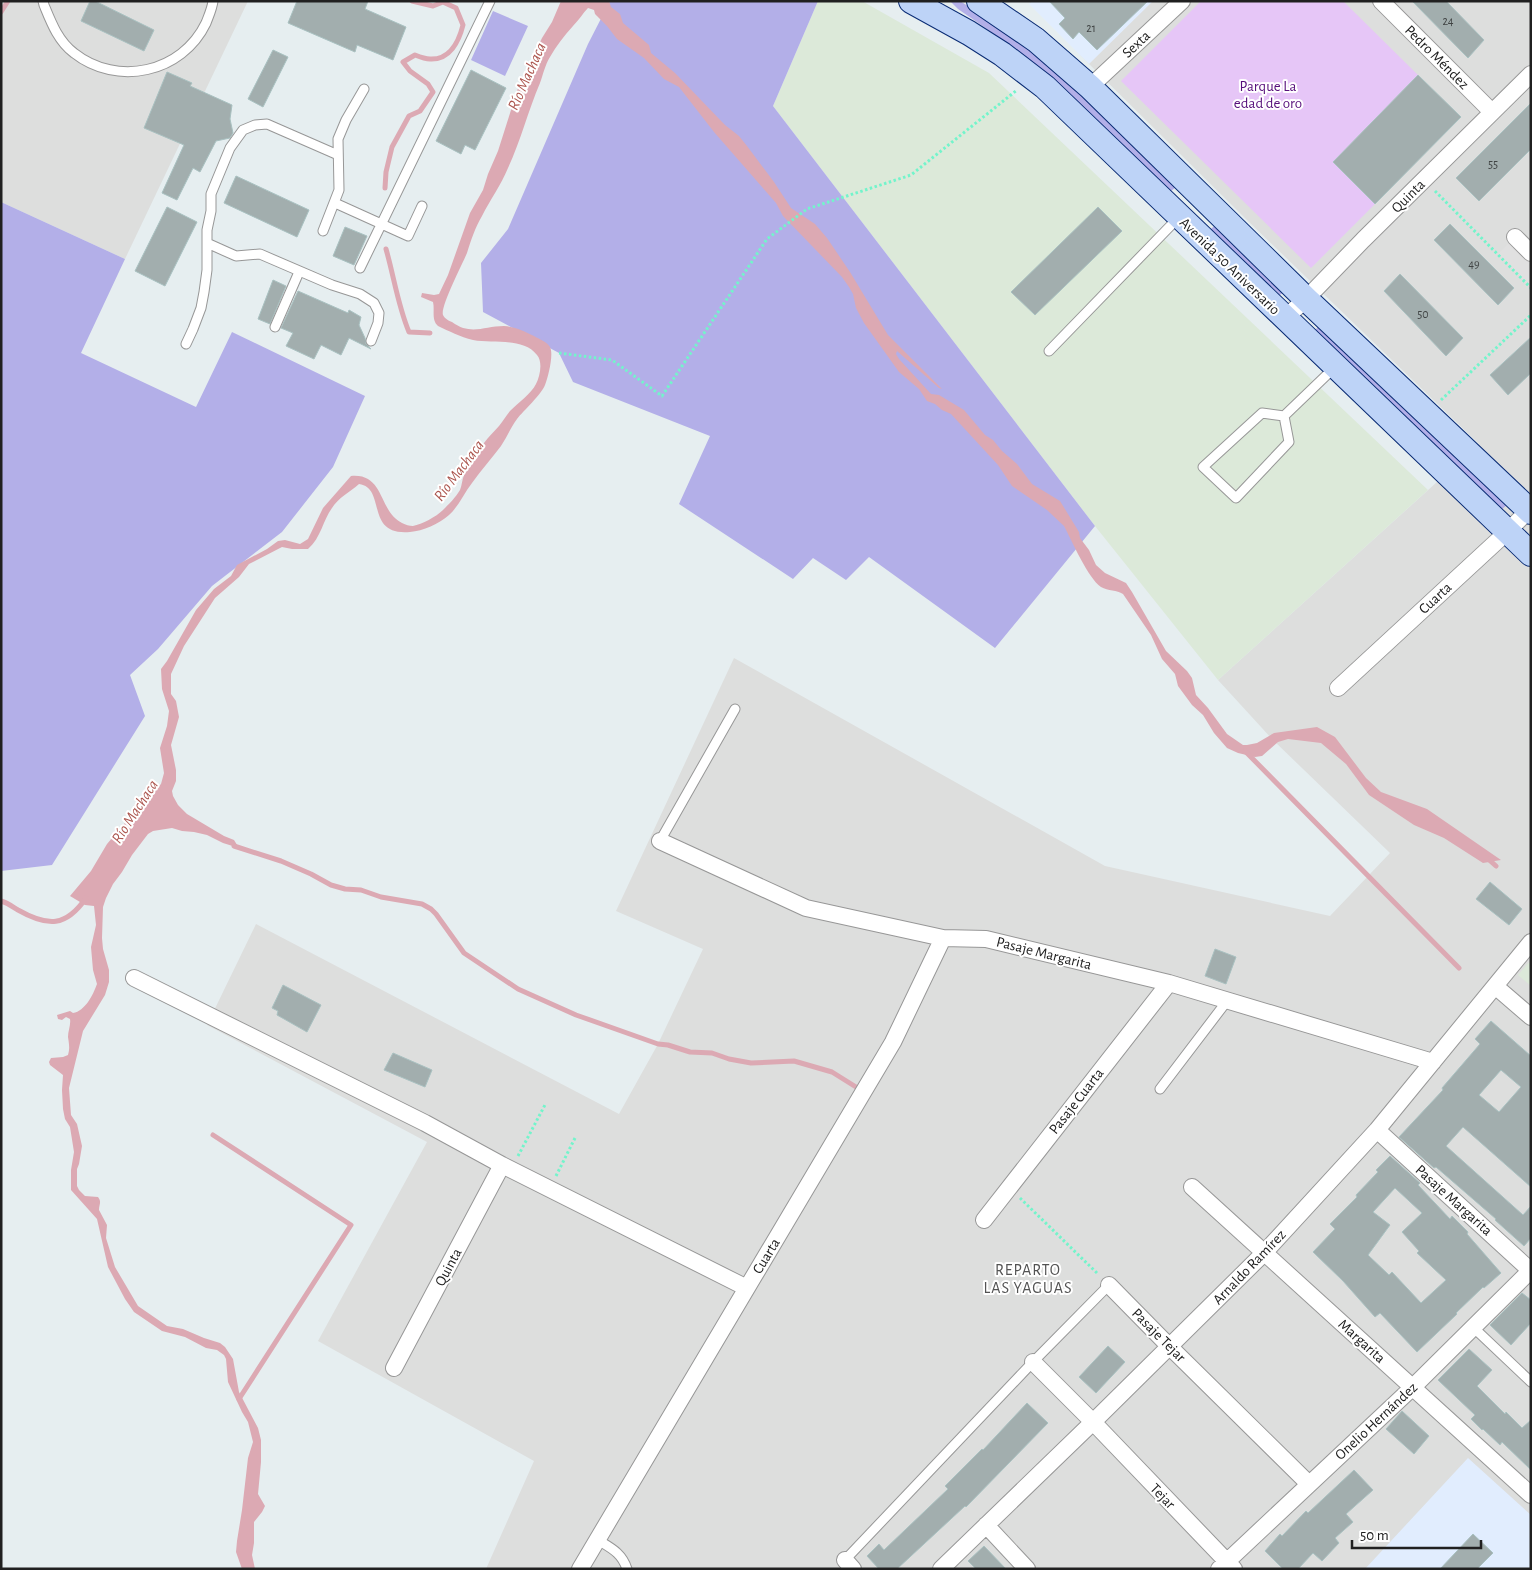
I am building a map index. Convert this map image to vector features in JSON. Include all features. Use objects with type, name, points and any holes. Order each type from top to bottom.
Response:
[{"type":"main road","name":"Avenida 50 Aniversario","points":[[911,1],[937,9],[1002,54],[1052,94],[1284,319],[1531,554]]},
{"type":"main road","name":"Avenida 50 Aniversario","points":[[979,1],[1036,40],[1090,87],[1306,299],[1530,510]]},
{"type":"main road","points":[[1006,1],[1036,40]]},
{"type":"main road","points":[[1179,217],[1200,195]]},
{"type":"street","name":"Sexta","points":[[1090,87],[1182,1]]},
{"type":"street","name":"Pedro Méndez","points":[[1381,1],[1492,112]]},
{"type":"street","name":"Quinta","points":[[1284,319],[1531,74]]},
{"type":"street","points":[[1515,237],[1531,253]]},
{"type":"street","name":"Cuarta","points":[[1338,688],[1530,510]]},
{"type":"street","name":"Pasaje Margarita","points":[[660,841],[806,908],[943,938],[986,938],[1169,983],[1433,1062]]},
{"type":"street","name":"Cuarta","points":[[580,1569],[893,1042],[943,938]]},
{"type":"street","name":"Arnaldo Ramírez","points":[[941,1569],[1264,1253],[1377,1130],[1531,942]]},
{"type":"street","points":[[134,978],[747,1288]]},
{"type":"street","name":"Pasaje Cuarta","points":[[984,1220],[1169,983]]},
{"type":"street","points":[[1495,986],[1531,1018]]},
{"type":"street","name":"Pasaje Margarita","points":[[1377,1130],[1531,1271]]},
{"type":"street","name":"Quinta","points":[[394,1368],[507,1167]]},
{"type":"street","name":"Margarita","points":[[1192,1187],[1531,1495]]},
{"type":"street","name":"Onelio Hernández","points":[[1226,1566],[1308,1484],[1413,1387],[1531,1271]]},
{"type":"street","name":"Pasaje Tejar","points":[[1110,1285],[1308,1484]]},
{"type":"street","name":"Tejar","points":[[1032,1362],[1093,1422],[1226,1566]]},
{"type":"street","points":[[986,1525],[1027,1569]]},
{"type":"lane","points":[[44,1],[55,31],[73,53],[98,67],[126,73],[155,69],[180,56],[200,35],[212,9],[213,1]]},
{"type":"lane","points":[[360,268],[490,1]]},
{"type":"lane","points":[[324,231],[339,190],[338,139],[346,120],[364,89]]},
{"type":"lane","points":[[186,344],[194,329],[204,292],[211,194],[230,148],[243,130],[255,125],[267,124],[338,155]]},
{"type":"lane","points":[[335,203],[408,236],[422,206]]},
{"type":"lane","points":[[1049,351],[1179,217]]},
{"type":"lane","points":[[207,243],[236,256],[260,254],[299,272],[360,294],[374,303],[379,313],[378,324],[372,341]]},
{"type":"lane","points":[[275,327],[299,272]]},
{"type":"lane","points":[[1284,416],[1335,367]]},
{"type":"lane","points":[[1262,413],[1284,416],[1288,442],[1236,498],[1203,467],[1262,413]]},
{"type":"lane","points":[[660,841],[735,710]]},
{"type":"lane","points":[[1160,1089],[1227,1001]]},
{"type":"lane","points":[[849,1564],[1032,1362],[1110,1285]]},
{"type":"lane","points":[[1474,1328],[1531,1382]]},
{"type":"lane","points":[[598,1540],[616,1550],[626,1569]]},
{"type":"path","points":[[559,353],[612,360],[662,396],[766,239],[807,209],[911,175],[1033,78]]},
{"type":"path","points":[[1424,180],[1531,288]]},
{"type":"path","points":[[1426,414],[1531,315]]},
{"type":"path","points":[[507,1167],[546,1104]]},
{"type":"path","points":[[550,1189],[576,1136]]},
{"type":"path","points":[[1009,1187],[1110,1285]]},
{"type":"shaded area","points":[[1,1],[248,1],[125,259],[1,202]]},
{"type":"shaded area","points":[[610,1],[818,1],[773,106],[1095,526],[995,648],[869,557],[846,580],[813,558],[793,579],[679,504],[710,436],[573,382],[559,353],[483,312],[481,263],[508,229],[588,44]]},
{"type":"shaded area","points":[[818,1],[862,1],[989,73],[1428,490],[1218,680],[1095,526],[773,106]]},
{"type":"shaded area","points":[[950,1],[960,1],[1027,44],[1056,67],[1176,187],[1171,191],[1050,76],[1020,52],[958,9]]},
{"type":"shaded area","points":[[1029,1],[1531,1],[1531,1569],[486,1569],[534,1461],[318,1341],[427,1142],[207,1025],[256,924],[619,1114],[658,1044],[703,949],[616,911],[734,658],[1105,866],[1330,916],[1390,853],[1273,740],[1218,680],[1479,444],[1250,223],[1089,64]]},
{"type":"shaded area","points":[[1032,1],[1153,1],[1089,64],[1029,4]]},
{"type":"shaded area","points":[[493,11],[528,26],[505,76],[471,60]]},
{"type":"shaded area","points":[[1,202],[125,259],[81,353],[196,407],[232,332],[365,396],[333,467],[282,532],[212,586],[158,649],[130,675],[145,716],[52,865],[1,871]]},
{"type":"shaded area","points":[[1216,224],[1286,290],[1280,295],[1211,229]]},
{"type":"shaded area","points":[[1515,237],[1531,253],[1531,288],[1498,254]]},
{"type":"shaded area","points":[[1319,326],[1508,504],[1501,510],[1313,332]]},
{"type":"shaded area","points":[[1531,960],[1531,986],[1518,975]]},
{"type":"shaded area","points":[[1468,1458],[1531,1515],[1531,1569],[1365,1569]]},
{"type":"green space","name":"Parque La edad de oro","points":[[1201,1],[1343,1],[1418,75],[1333,162],[1375,204],[1311,268],[1121,81]]},
{"type":"water","points":[[561,1],[609,1],[611,7],[620,14],[623,23],[649,45],[651,53],[675,73],[725,125],[739,136],[791,208],[815,224],[827,238],[888,335],[942,389],[897,351],[896,354],[899,359],[931,394],[939,395],[964,410],[985,435],[993,440],[1017,464],[1032,484],[1060,501],[1096,565],[1105,573],[1126,583],[1166,651],[1187,671],[1192,678],[1196,695],[1227,734],[1243,745],[1247,745],[1257,743],[1274,733],[1317,727],[1335,737],[1366,778],[1381,792],[1427,809],[1501,860],[1483,863],[1444,838],[1414,825],[1369,795],[1346,764],[1321,743],[1288,739],[1278,742],[1262,756],[1255,757],[1227,748],[1214,733],[1203,715],[1192,705],[1178,686],[1175,674],[1162,659],[1151,635],[1123,594],[1101,587],[1086,568],[1064,526],[1047,510],[1012,486],[998,465],[951,414],[927,401],[919,389],[899,372],[864,323],[856,308],[853,294],[842,277],[783,216],[776,203],[714,132],[679,87],[664,79],[644,58],[617,39],[595,14],[594,10],[588,8],[560,41],[548,60],[513,157],[477,225],[443,310],[445,318],[465,329],[497,326],[516,328],[547,344],[551,350],[551,360],[548,377],[543,389],[517,419],[501,446],[475,478],[456,508],[441,521],[425,529],[410,532],[396,531],[387,527],[381,520],[372,494],[367,487],[359,484],[335,504],[316,540],[308,549],[282,547],[249,564],[239,577],[215,598],[184,646],[171,674],[171,694],[176,701],[179,717],[171,745],[176,770],[176,781],[172,791],[178,805],[187,814],[234,840],[239,848],[207,835],[194,832],[172,828],[153,831],[148,834],[132,855],[113,884],[103,907],[102,938],[109,970],[109,982],[105,995],[83,1031],[69,1088],[71,1115],[77,1124],[82,1146],[77,1169],[77,1186],[85,1196],[98,1197],[100,1202],[99,1210],[107,1225],[106,1238],[115,1267],[138,1306],[167,1326],[183,1329],[220,1343],[233,1359],[239,1392],[258,1428],[261,1440],[258,1494],[265,1506],[254,1522],[252,1555],[255,1569],[242,1569],[236,1552],[248,1458],[253,1442],[248,1422],[228,1382],[226,1359],[217,1350],[206,1348],[185,1337],[162,1331],[134,1312],[108,1267],[97,1219],[71,1190],[71,1170],[74,1152],[70,1127],[65,1119],[63,1109],[63,1075],[50,1065],[49,1062],[51,1058],[63,1057],[69,1053],[70,1019],[66,1017],[62,1020],[58,1019],[57,1015],[70,1011],[73,1013],[77,1012],[85,1006],[97,984],[93,970],[91,947],[96,925],[94,906],[85,905],[70,896],[91,871],[107,844],[161,784],[164,773],[160,748],[167,726],[169,711],[162,689],[161,669],[196,610],[214,589],[231,576],[237,565],[278,541],[285,540],[300,544],[308,539],[323,508],[351,476],[370,480],[376,486],[394,517],[402,523],[413,526],[433,518],[458,493],[464,475],[486,441],[510,411],[534,388],[540,373],[540,361],[531,349],[516,343],[481,341],[459,336],[436,324],[433,302],[421,297],[422,293],[439,294],[448,275],[470,213],[483,190],[498,151],[518,88]]},
{"type":"building","points":[[90,1],[95,1],[154,30],[144,51],[81,21]]},
{"type":"building","points":[[297,1],[368,1],[365,9],[406,27],[393,60],[357,45],[355,52],[288,23]]},
{"type":"building","points":[[1049,1],[1148,1],[1097,50],[1079,32],[1073,39],[1059,24],[1065,18]]},
{"type":"building","points":[[1412,1],[1446,1],[1484,40],[1468,58]]},
{"type":"building","points":[[273,50],[288,57],[263,107],[248,99]]},
{"type":"building","points":[[471,70],[506,88],[475,150],[465,145],[461,154],[436,141]]},
{"type":"building","points":[[167,72],[192,83],[190,86],[232,105],[230,119],[233,133],[230,138],[216,141],[200,172],[193,168],[177,200],[162,193],[184,145],[144,128]]},
{"type":"building","points":[[1418,75],[1461,117],[1375,204],[1333,162]]},
{"type":"building","points":[[1531,103],[1531,149],[1479,201],[1456,178]]},
{"type":"building","points":[[236,176],[309,210],[297,237],[224,203]]},
{"type":"building","points":[[167,207],[197,222],[165,286],[135,271]]},
{"type":"building","points":[[1098,207],[1122,231],[1035,315],[1011,292]]},
{"type":"building","points":[[1450,224],[1514,288],[1498,305],[1434,240]]},
{"type":"building","points":[[345,227],[367,236],[354,265],[333,256]]},
{"type":"building","points":[[1400,274],[1463,338],[1446,356],[1384,291]]},
{"type":"building","points":[[273,280],[286,286],[270,324],[258,319]]},
{"type":"building","points":[[298,291],[348,313],[349,310],[361,317],[359,325],[366,344],[371,349],[349,338],[341,355],[321,345],[314,359],[286,346],[293,333],[281,328]]},
{"type":"building","points":[[1531,337],[1531,373],[1508,395],[1490,375]]},
{"type":"building","points":[[1490,882],[1522,909],[1509,925],[1476,899]]},
{"type":"building","points":[[1215,949],[1236,957],[1226,984],[1205,976]]},
{"type":"building","points":[[283,985],[321,1005],[307,1032],[277,1015],[278,1011],[272,1008]]},
{"type":"building","points":[[1491,1021],[1531,1056],[1531,1187],[1463,1127],[1446,1146],[1523,1215],[1531,1206],[1531,1238],[1524,1246],[1496,1219],[1399,1137],[1443,1090],[1442,1088],[1480,1044],[1475,1039]],"holes":[[[1501,1070],[1521,1087],[1499,1112],[1479,1095]]]},
{"type":"building","points":[[393,1053],[432,1070],[425,1087],[384,1070]]},
{"type":"building","points":[[1390,1156],[1420,1183],[1418,1185],[1450,1219],[1452,1216],[1468,1232],[1467,1234],[1501,1273],[1483,1287],[1417,1352],[1380,1313],[1375,1317],[1343,1281],[1313,1252],[1335,1229],[1330,1224],[1357,1197],[1356,1195],[1378,1172],[1376,1170]],"holes":[[[1395,1188],[1422,1213],[1402,1232],[1419,1251],[1417,1253],[1446,1280],[1421,1303],[1392,1272],[1389,1275],[1368,1255],[1390,1225],[1373,1212]]]},
{"type":"building","points":[[1522,1293],[1531,1300],[1531,1323],[1511,1345],[1490,1325]]},
{"type":"building","points":[[1108,1346],[1125,1362],[1096,1393],[1079,1377]]},
{"type":"building","points":[[1469,1349],[1492,1370],[1477,1386],[1522,1428],[1531,1420],[1531,1470],[1502,1442],[1500,1445],[1482,1430],[1471,1419],[1475,1415],[1438,1380]]},
{"type":"building","points":[[1027,1403],[1048,1423],[966,1507],[897,1569],[879,1569],[867,1556],[879,1544],[884,1550],[948,1489],[945,1486],[983,1450]]},
{"type":"building","points":[[1402,1411],[1429,1436],[1414,1454],[1386,1429]]},
{"type":"building","points":[[1354,1470],[1373,1490],[1346,1514],[1353,1522],[1335,1538],[1339,1543],[1322,1561],[1313,1553],[1298,1569],[1283,1569],[1265,1551],[1280,1534],[1282,1536],[1306,1511],[1308,1513]]},
{"type":"building","points":[[1473,1534],[1493,1553],[1477,1569],[1440,1569]]},
{"type":"building","points":[[984,1546],[1006,1569],[976,1569],[968,1561]]},
{"type":"waterway","points":[[1,12],[8,1]]},
{"type":"waterway","points":[[385,188],[386,172],[392,147],[409,116],[420,111],[433,92],[428,84],[410,71],[403,62],[415,55],[428,59],[437,58],[448,53],[456,43],[463,25],[456,8],[443,2],[433,6],[412,1]]},
{"type":"waterway","points":[[386,249],[399,302],[409,332],[430,333]]},
{"type":"waterway","points":[[1245,751],[1459,968]]},
{"type":"waterway","points":[[234,846],[281,861],[331,885],[345,889],[361,890],[381,897],[422,904],[436,914],[464,953],[518,989],[576,1015],[658,1044],[690,1052],[712,1053],[729,1059],[751,1063],[794,1061],[832,1072],[856,1087]]},
{"type":"waterway","points":[[1487,858],[1496,866]]},
{"type":"waterway","name":"Río Machaca","points":[[1,901],[29,916],[47,921],[56,921],[64,919],[79,908],[86,898]]},
{"type":"waterway","points":[[213,1135],[351,1225],[239,1399]]},
{"type":"district","name":"REPARTO LAS YAGUAS","points":[[1028,1278]]}]
